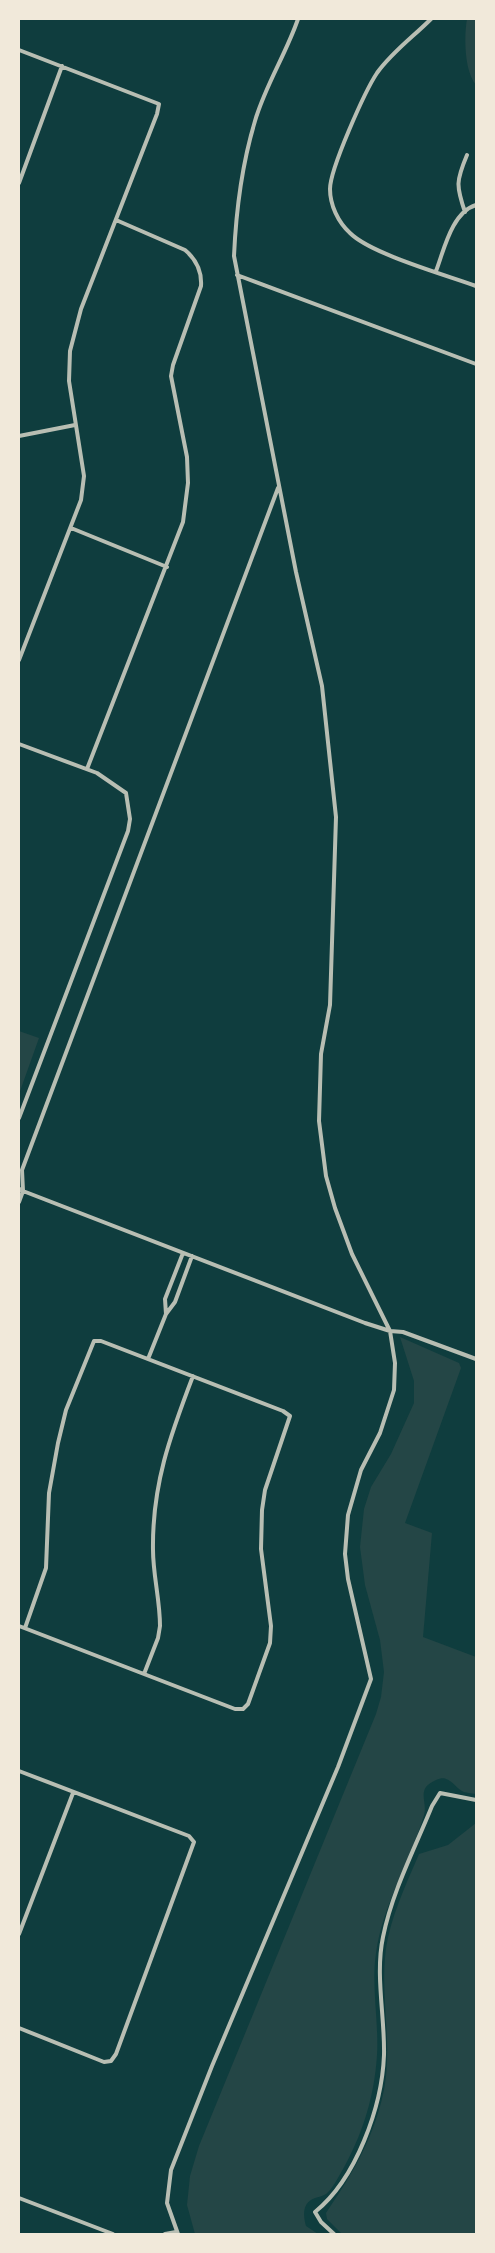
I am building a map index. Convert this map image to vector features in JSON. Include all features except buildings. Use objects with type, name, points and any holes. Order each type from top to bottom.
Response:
[{"type":"street","points":[[164,2234],[177,2233],[167,2202],[171,2170],[234,2014],[348,1743],[371,1679],[348,1579],[345,1554],[348,1515],[361,1470],[380,1433],[394,1390],[395,1363],[390,1331],[352,1254],[334,1208],[326,1176],[319,1121],[321,1054],[330,1005],[336,817],[322,686],[296,572],[251,339],[236,275],[235,227],[240,190],[255,120],[298,19]]},
{"type":"street","points":[[431,19],[394,53],[377,74],[362,101],[331,176],[332,204],[337,217],[350,234],[372,248],[476,286]]},
{"type":"street","points":[[19,50],[159,104],[157,114],[81,309],[70,350],[69,381],[84,476],[81,500],[19,660]]},
{"type":"street","points":[[19,183],[62,66]]},
{"type":"street","points":[[465,212],[458,190],[460,173],[467,155]]},
{"type":"street","points":[[436,271],[459,218],[476,205]]},
{"type":"street","points":[[87,769],[179,536],[187,504],[187,457],[172,376],[173,365],[201,286],[202,274],[194,259],[176,245],[116,220]]},
{"type":"street","points":[[236,275],[476,364]]},
{"type":"street","points":[[19,436],[75,425]]},
{"type":"street","points":[[19,1202],[22,1170],[279,486]]},
{"type":"street","points":[[71,528],[167,567]]},
{"type":"street","points":[[19,744],[97,773],[126,793],[130,819],[128,831],[19,1118]]},
{"type":"street","points":[[21,1190],[390,1331],[404,1332],[475,1358],[476,1351]]},
{"type":"street","points":[[166,1314],[165,1298],[183,1252]]},
{"type":"street","points":[[148,1359],[166,1314],[175,1302],[181,1289],[192,1256]]},
{"type":"street","points":[[170,1285],[181,1289]]},
{"type":"street","points":[[19,1626],[236,1709],[243,1709],[248,1704],[270,1643],[270,1626],[261,1549],[262,1510],[265,1490],[290,1416],[283,1411],[193,1376],[101,1341],[94,1341],[66,1410],[50,1493],[46,1568],[25,1628]]},
{"type":"street","points":[[144,1674],[158,1638],[160,1626],[153,1552],[153,1523],[157,1490],[169,1439],[193,1376]]},
{"type":"street","points":[[19,1771],[189,1836],[194,1842],[120,2045],[111,2061],[104,2062],[19,2028]]},
{"type":"street","points":[[19,1934],[73,1793]]},
{"type":"street","points":[[334,2234],[321,2222],[315,2212],[326,2203],[352,2165],[368,2130],[377,2102],[384,2055],[381,1950],[391,1910],[432,1806],[440,1793],[476,1800]]},
{"type":"street","points":[[19,2205],[20,2198],[113,2234]]},
{"type":"shaded area","points":[[467,19],[476,19],[476,85],[472,79],[467,62],[465,35]]},
{"type":"shaded area","points":[[19,1031],[39,1038],[19,1094]]},
{"type":"shaded area","points":[[400,1337],[459,1363],[461,1368],[405,1523],[432,1533],[423,1637],[476,1657],[476,1794],[463,1792],[444,1778],[436,1780],[426,1787],[424,1791],[424,1815],[384,1917],[379,1935],[374,1978],[377,2055],[373,2089],[364,2121],[344,2168],[330,2190],[326,2194],[311,2200],[304,2210],[306,2226],[318,2234],[195,2234],[187,2205],[190,2176],[199,2146],[376,1714],[381,1697],[384,1672],[380,1640],[365,1585],[360,1547],[364,1509],[371,1487],[391,1454],[414,1403],[414,1381]]},
{"type":"shaded area","points":[[476,1823],[476,2234],[342,2234],[327,2219],[326,2213],[344,2186],[366,2145],[382,2099],[387,2064],[385,1958],[393,1918],[419,1854],[448,1845]]}]
